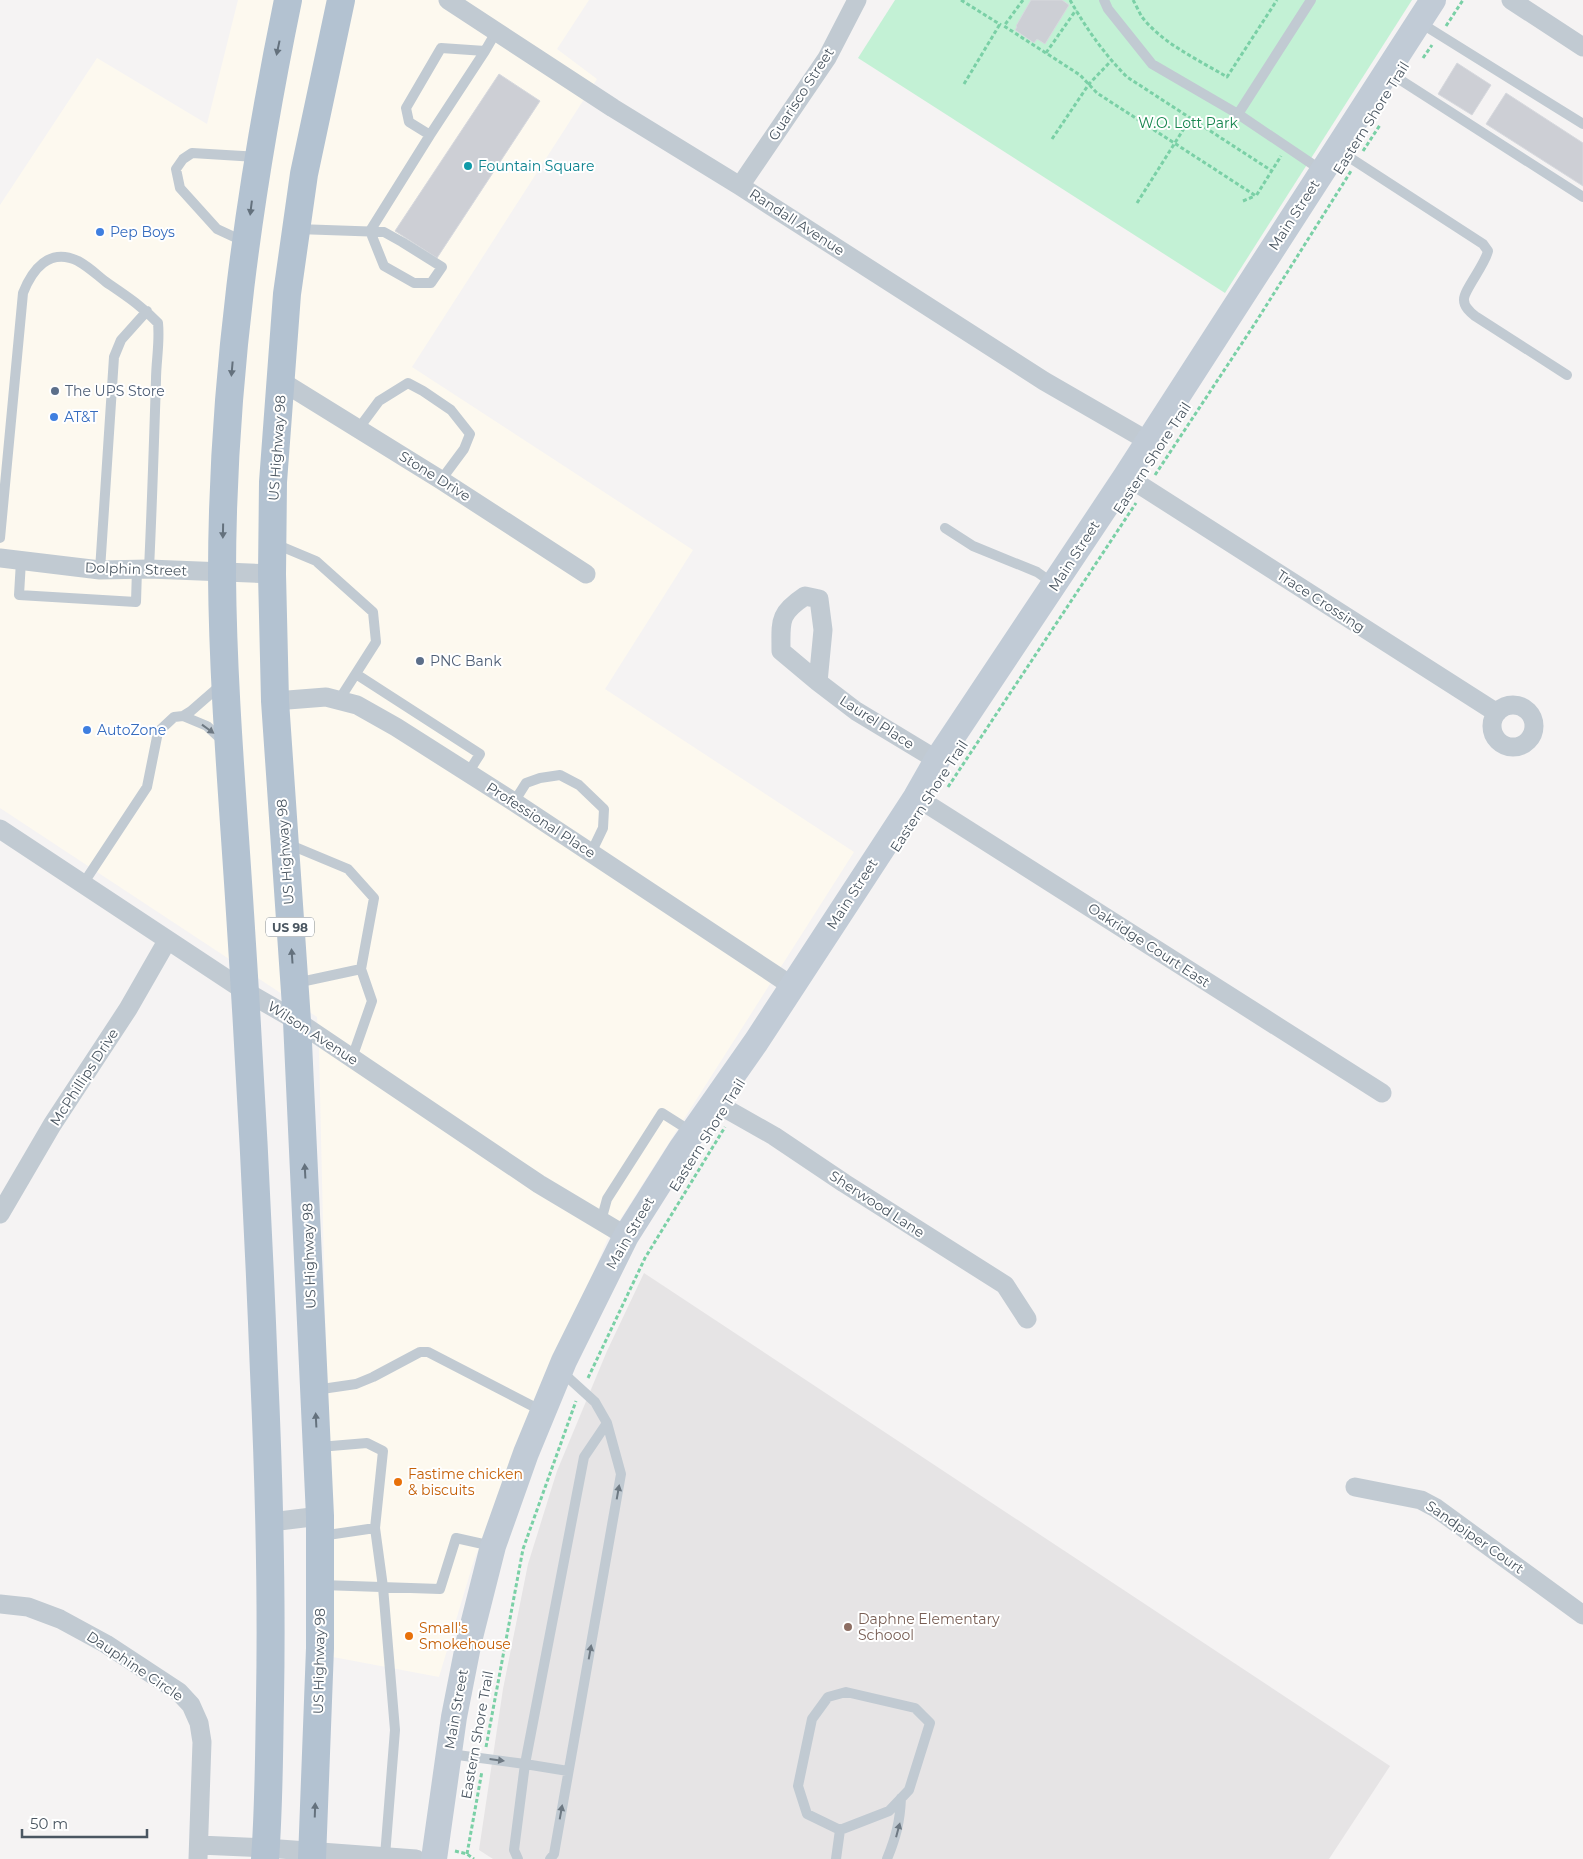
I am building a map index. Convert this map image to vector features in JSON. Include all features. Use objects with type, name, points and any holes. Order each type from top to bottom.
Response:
[{"type":"main road","points":[[265,1853],[271,1645],[271,1522],[245,991],[225,680],[222,572],[225,438],[246,242],[258,157],[288,0]]},
{"type":"main road","name":"US Highway 98","points":[[313,1855],[319,1677],[320,1526],[297,1021],[275,701],[272,542],[273,482],[287,294],[304,174],[342,0]]},
{"type":"main road","name":"Main Street","points":[[434,1859],[448,1754],[469,1642],[492,1546],[526,1453],[560,1370],[626,1236],[693,1133],[724,1107],[756,1042],[792,986],[925,803],[937,760],[1055,584],[1136,483],[1148,441],[1322,171],[1347,156],[1430,28],[1433,0]]},
{"type":"street","name":"Guarisco Street","points":[[740,186],[826,58],[857,0]]},
{"type":"street","points":[[1511,0],[1583,47]]},
{"type":"street","name":"Randall Avenue","points":[[451,1],[613,108],[740,186],[1044,381],[1148,441]]},
{"type":"street","name":"Stone Drive","points":[[281,381],[359,428],[586,574]]},
{"type":"street","name":"Trace Crossing","points":[[1136,483],[1497,713]]},
{"type":"street","name":"Dolphin Street","points":[[0,558],[100,570],[143,569],[272,574]]},
{"type":"street","name":"Laurel Place","points":[[818,682],[856,711],[937,760]]},
{"type":"street","name":"Professional Place","points":[[275,701],[326,697],[357,704],[514,802],[792,986]]},
{"type":"street","name":"Oakridge Court East","points":[[925,803],[1382,1093]]},
{"type":"street","name":"Wilson Avenue","points":[[0,829],[167,941],[245,991],[297,1021],[539,1184],[626,1236]]},
{"type":"street","name":"McPhillips Drive","points":[[0,1214],[52,1125],[128,1009],[167,941]]},
{"type":"street","name":"Sherwood Lane","points":[[724,1107],[774,1136],[1005,1286],[1027,1319]]},
{"type":"street","name":"Sandpiper Court","points":[[1356,1487],[1422,1500],[1583,1615]]},
{"type":"street","points":[[271,1522],[320,1526]]},
{"type":"street","name":"Dauphine Circle","points":[[0,1604],[28,1607],[60,1619],[106,1644],[178,1692],[191,1705],[199,1723],[202,1742],[199,1852]]},
{"type":"street","points":[[199,1852],[385,1856],[416,1859]]},
{"type":"lane","points":[[1104,0],[1108,9],[1152,64],[1238,114],[1322,171]]},
{"type":"lane","points":[[1238,114],[1311,0]]},
{"type":"lane","points":[[1430,28],[1583,124]]},
{"type":"lane","points":[[370,231],[496,32]]},
{"type":"lane","points":[[430,135],[409,122],[406,108],[442,48],[485,51]]},
{"type":"lane","points":[[1397,77],[1583,197]]},
{"type":"lane","points":[[246,242],[217,230],[180,188],[176,169],[183,159],[192,154],[258,157]]},
{"type":"lane","points":[[1347,156],[1483,244],[1488,251],[1486,261],[1466,292],[1463,300],[1466,308],[1475,316],[1567,375]]},
{"type":"lane","points":[[296,229],[370,231],[384,232],[442,267],[431,283],[414,283],[384,266],[370,231]]},
{"type":"lane","points":[[0,538],[23,293],[30,277],[41,263],[59,256],[76,260],[134,300],[158,323],[160,341],[156,378],[155,436],[143,569],[136,602],[20,594],[21,561]]},
{"type":"lane","points":[[100,570],[114,357],[121,340],[146,311]]},
{"type":"lane","points":[[359,428],[379,400],[408,383],[423,391],[452,410],[470,434],[464,449],[441,480]]},
{"type":"lane","points":[[945,528],[973,546],[1037,572],[1055,584]]},
{"type":"lane","points":[[272,542],[316,561],[373,612],[376,642],[339,700]]},
{"type":"lane","points":[[356,674],[480,754],[468,773]]},
{"type":"lane","points":[[183,716],[217,690],[225,680]]},
{"type":"lane","points":[[83,884],[147,787],[158,732],[174,717],[183,716],[207,726],[229,747]]},
{"type":"lane","points":[[514,802],[526,783],[540,778],[560,775],[579,785],[604,809],[603,828],[591,853]]},
{"type":"lane","points":[[284,842],[348,870],[374,898],[360,969],[372,1002],[352,1058]]},
{"type":"lane","points":[[294,984],[360,969]]},
{"type":"lane","points":[[601,1221],[606,1199],[662,1113],[693,1133]]},
{"type":"lane","points":[[314,1390],[356,1384],[420,1352],[428,1352],[543,1411]]},
{"type":"lane","points":[[550,1859],[554,1854],[621,1474],[607,1424],[594,1402],[560,1370]]},
{"type":"lane","points":[[518,1859],[514,1850],[525,1764],[584,1457],[607,1424]]},
{"type":"lane","points":[[317,1447],[366,1443],[383,1451],[375,1528],[383,1587],[395,1730],[385,1856]]},
{"type":"lane","points":[[320,1526],[375,1528]]},
{"type":"lane","points":[[320,1585],[440,1589],[456,1538],[492,1546]]},
{"type":"lane","points":[[846,1692],[915,1708],[930,1724],[909,1790],[889,1811],[840,1830],[807,1814],[798,1786],[812,1719],[828,1697],[846,1692]]},
{"type":"lane","points":[[448,1754],[568,1771]]},
{"type":"lane","points":[[887,1859],[895,1840],[900,1820],[901,1798]]},
{"type":"lane","points":[[836,1859],[840,1830]]},
{"type":"path","points":[[961,0],[1080,75],[1097,93],[1256,196]]},
{"type":"path","points":[[964,84],[1002,25],[1023,0]]},
{"type":"path","points":[[1070,0],[1085,26],[1111,61],[1127,78],[1272,171],[1256,196],[1243,201]]},
{"type":"path","points":[[1133,0],[1142,16],[1157,32],[1227,77],[1277,0]]},
{"type":"path","name":"Eastern Shore Trail","points":[[1397,77],[1430,28],[1462,0]]},
{"type":"path","points":[[1046,53],[1076,10]]},
{"type":"path","points":[[1052,139],[1089,84],[1111,61]]},
{"type":"path","points":[[1137,203],[1190,119]]},
{"type":"path","name":"Eastern Shore Trail","points":[[925,803],[1136,483],[1254,325],[1347,156],[1381,122]]},
{"type":"path","name":"Eastern Shore Trail","points":[[474,1859],[467,1854],[523,1549],[574,1406],[645,1258],[724,1107]]},
{"type":"shaded area","points":[[238,0],[589,0],[557,49],[597,79],[412,367],[693,550],[605,689],[854,852],[607,1240],[474,1560],[439,1677],[333,1657],[317,1017],[0,808],[0,205],[97,58],[207,124]]},
{"type":"shaded area","name":"Daphne Elementary Schoool","points":[[644,1273],[1390,1766],[1329,1859],[493,1859],[479,1850],[503,1689],[528,1564],[557,1471],[607,1351]]},
{"type":"green space","name":"W.O. Lott Park","points":[[895,0],[1412,0],[1225,293],[858,58]]},
{"type":"building","points":[[1031,0],[1062,0],[1069,5],[1045,44],[1037,39],[1034,43],[1015,30]]},
{"type":"building","points":[[1457,63],[1491,85],[1472,115],[1438,94]]},
{"type":"building","name":"Fountain Square","points":[[499,74],[540,101],[437,258],[395,231]]},
{"type":"building","points":[[1506,93],[1583,143],[1583,186],[1486,124]]},
{"type":"place","name":"Fountain Square","points":[[468,166]]},
{"type":"place","name":"Pep Boys","points":[[100,232]]},
{"type":"place","name":"The UPS Store","points":[[55,391]]},
{"type":"place","name":"AT&T","points":[[54,417]]},
{"type":"place","name":"PNC Bank","points":[[420,661]]},
{"type":"place","name":"AutoZone","points":[[87,730]]},
{"type":"place","name":"Fastime chicken & biscuits","points":[[398,1482]]},
{"type":"place","name":"Daphne Elementary Schoool","points":[[848,1627]]},
{"type":"place","name":"Small's Smokehouse","points":[[409,1636]]}]
